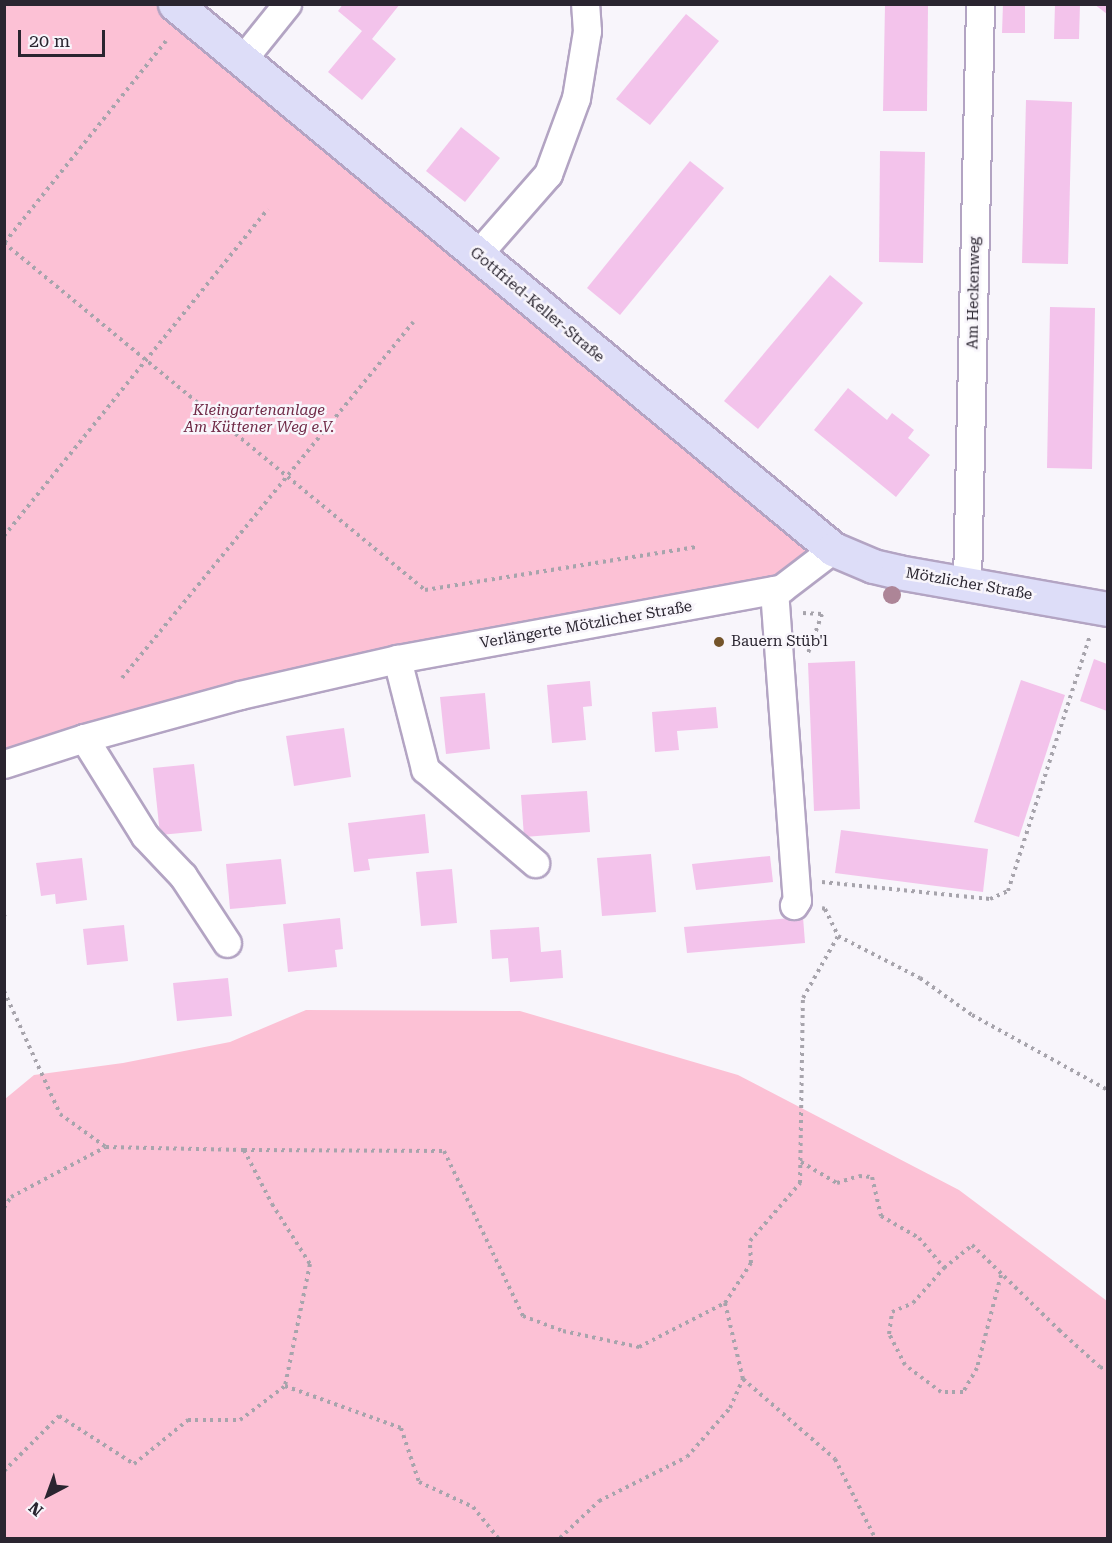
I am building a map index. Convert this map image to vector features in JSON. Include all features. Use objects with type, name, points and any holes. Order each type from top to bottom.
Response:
[{"type":"street","name":"Gottfried-Keller-Straße","points":[[175,4],[833,549]]},
{"type":"street","points":[[242,60],[287,4]]},
{"type":"street","points":[[477,255],[548,174],[576,98],[587,31],[585,4]]},
{"type":"street","name":"Am Heckenweg","points":[[967,582],[980,4]]},
{"type":"street","name":"Mötzlicher Straße","points":[[833,549],[873,566],[1103,608]]},
{"type":"street","name":"Verlängerte Mötzlicher Straße","points":[[4,764],[84,738],[240,695],[397,659],[775,601],[794,581],[833,549]]},
{"type":"street","points":[[775,601],[796,902]]},
{"type":"street","points":[[397,659],[425,769],[535,863]]},
{"type":"street","points":[[84,738],[145,836],[183,876],[227,942]]},
{"type":"path","points":[[166,41],[4,243],[425,590],[698,547]]},
{"type":"path","points":[[4,536],[268,209]]},
{"type":"path","points":[[122,678],[413,322]]},
{"type":"path","points":[[775,601],[822,614],[806,657]]},
{"type":"path","points":[[820,882],[990,899],[1008,891],[1103,608]]},
{"type":"path","points":[[796,902],[825,909],[838,936],[920,978],[972,1015],[1107,1090]]},
{"type":"path","points":[[4,1208],[11,1197],[106,1148],[444,1151],[523,1316],[563,1332],[639,1347],[724,1303],[752,1263],[750,1241],[800,1183],[803,998],[838,936]]},
{"type":"path","points":[[4,991],[60,1114],[106,1148]]},
{"type":"path","points":[[4,1471],[59,1416],[134,1464],[188,1420],[240,1420],[285,1386],[310,1264],[272,1204],[244,1150]]},
{"type":"path","points":[[801,1162],[837,1183],[858,1176],[872,1177],[881,1216],[919,1238],[944,1268]]},
{"type":"path","points":[[1001,1275],[977,1368],[963,1392],[941,1392],[905,1365],[889,1335],[892,1312],[913,1303],[944,1268],[972,1245],[1092,1360],[1107,1370]]},
{"type":"path","points":[[724,1303],[743,1379],[835,1459],[875,1539]]},
{"type":"path","points":[[560,1539],[599,1501],[687,1457],[730,1408],[743,1379]]},
{"type":"path","points":[[285,1386],[400,1428],[418,1482],[473,1507],[498,1539]]},
{"type":"green space","name":"Kleingartenanlage Am Küttener Weg e.V.","points":[[4,5],[157,5],[815,550],[780,578],[5,753]]},
{"type":"green space","points":[[306,1010],[520,1011],[738,1075],[959,1190],[1107,1301],[1107,1538],[5,1538],[5,1099],[34,1075],[123,1063],[230,1042]]},
{"type":"building","points":[[343,4],[400,4],[372,39],[396,59],[362,100],[328,72],[362,31],[338,11]]},
{"type":"building","points":[[1003,4],[1025,4],[1025,33],[1002,33]]},
{"type":"building","points":[[1055,4],[1080,4],[1079,39],[1054,39]]},
{"type":"building","points":[[1094,4],[1107,4],[1107,14]]},
{"type":"building","points":[[885,5],[928,5],[927,111],[883,111]]},
{"type":"building","points":[[686,14],[719,41],[650,125],[616,99]]},
{"type":"building","points":[[1026,100],[1072,102],[1068,264],[1022,263]]},
{"type":"building","points":[[461,127],[500,158],[465,202],[426,171]]},
{"type":"building","points":[[880,151],[925,152],[923,263],[879,262]]},
{"type":"building","points":[[690,161],[724,188],[620,315],[587,288]]},
{"type":"building","points":[[830,275],[863,303],[758,429],[724,401]]},
{"type":"building","points":[[1050,307],[1095,308],[1092,469],[1047,468]]},
{"type":"building","points":[[848,388],[887,420],[892,413],[914,430],[908,438],[930,455],[896,497],[814,430]]},
{"type":"building","points":[[1094,659],[1107,664],[1107,711],[1080,701]]},
{"type":"building","points":[[855,661],[860,809],[814,811],[808,663]]},
{"type":"building","points":[[1021,680],[1065,695],[1019,837],[974,822]]},
{"type":"building","points":[[590,681],[592,706],[583,707],[586,740],[552,743],[547,685]]},
{"type":"building","points":[[485,693],[490,749],[446,754],[440,697]]},
{"type":"building","points":[[716,707],[718,728],[677,731],[679,750],[655,752],[652,712]]},
{"type":"building","points":[[344,728],[351,777],[294,786],[286,736]]},
{"type":"building","points":[[194,764],[202,831],[160,835],[153,768]]},
{"type":"building","points":[[587,791],[590,832],[524,837],[521,795]]},
{"type":"building","points":[[425,814],[429,853],[368,859],[370,870],[354,872],[348,823]]},
{"type":"building","points":[[841,830],[988,849],[983,892],[835,873]]},
{"type":"building","points":[[651,854],[656,912],[602,916],[597,858]]},
{"type":"building","points":[[770,856],[773,882],[696,890],[692,864]]},
{"type":"building","points":[[82,858],[87,900],[56,904],[55,894],[41,896],[36,863]]},
{"type":"building","points":[[281,859],[286,904],[230,909],[226,864]]},
{"type":"building","points":[[452,869],[457,923],[421,926],[416,872]]},
{"type":"building","points":[[803,917],[805,943],[687,953],[684,927]]},
{"type":"building","points":[[340,918],[343,949],[335,950],[337,967],[288,972],[283,924]]},
{"type":"building","points":[[124,925],[128,961],[87,965],[83,929]]},
{"type":"building","points":[[539,927],[541,952],[561,950],[563,978],[510,982],[508,958],[492,959],[490,930]]},
{"type":"building","points":[[228,978],[232,1016],[177,1021],[173,983]]},
{"type":"place","name":"Bauern Stüb'l","points":[[719,642]]}]
